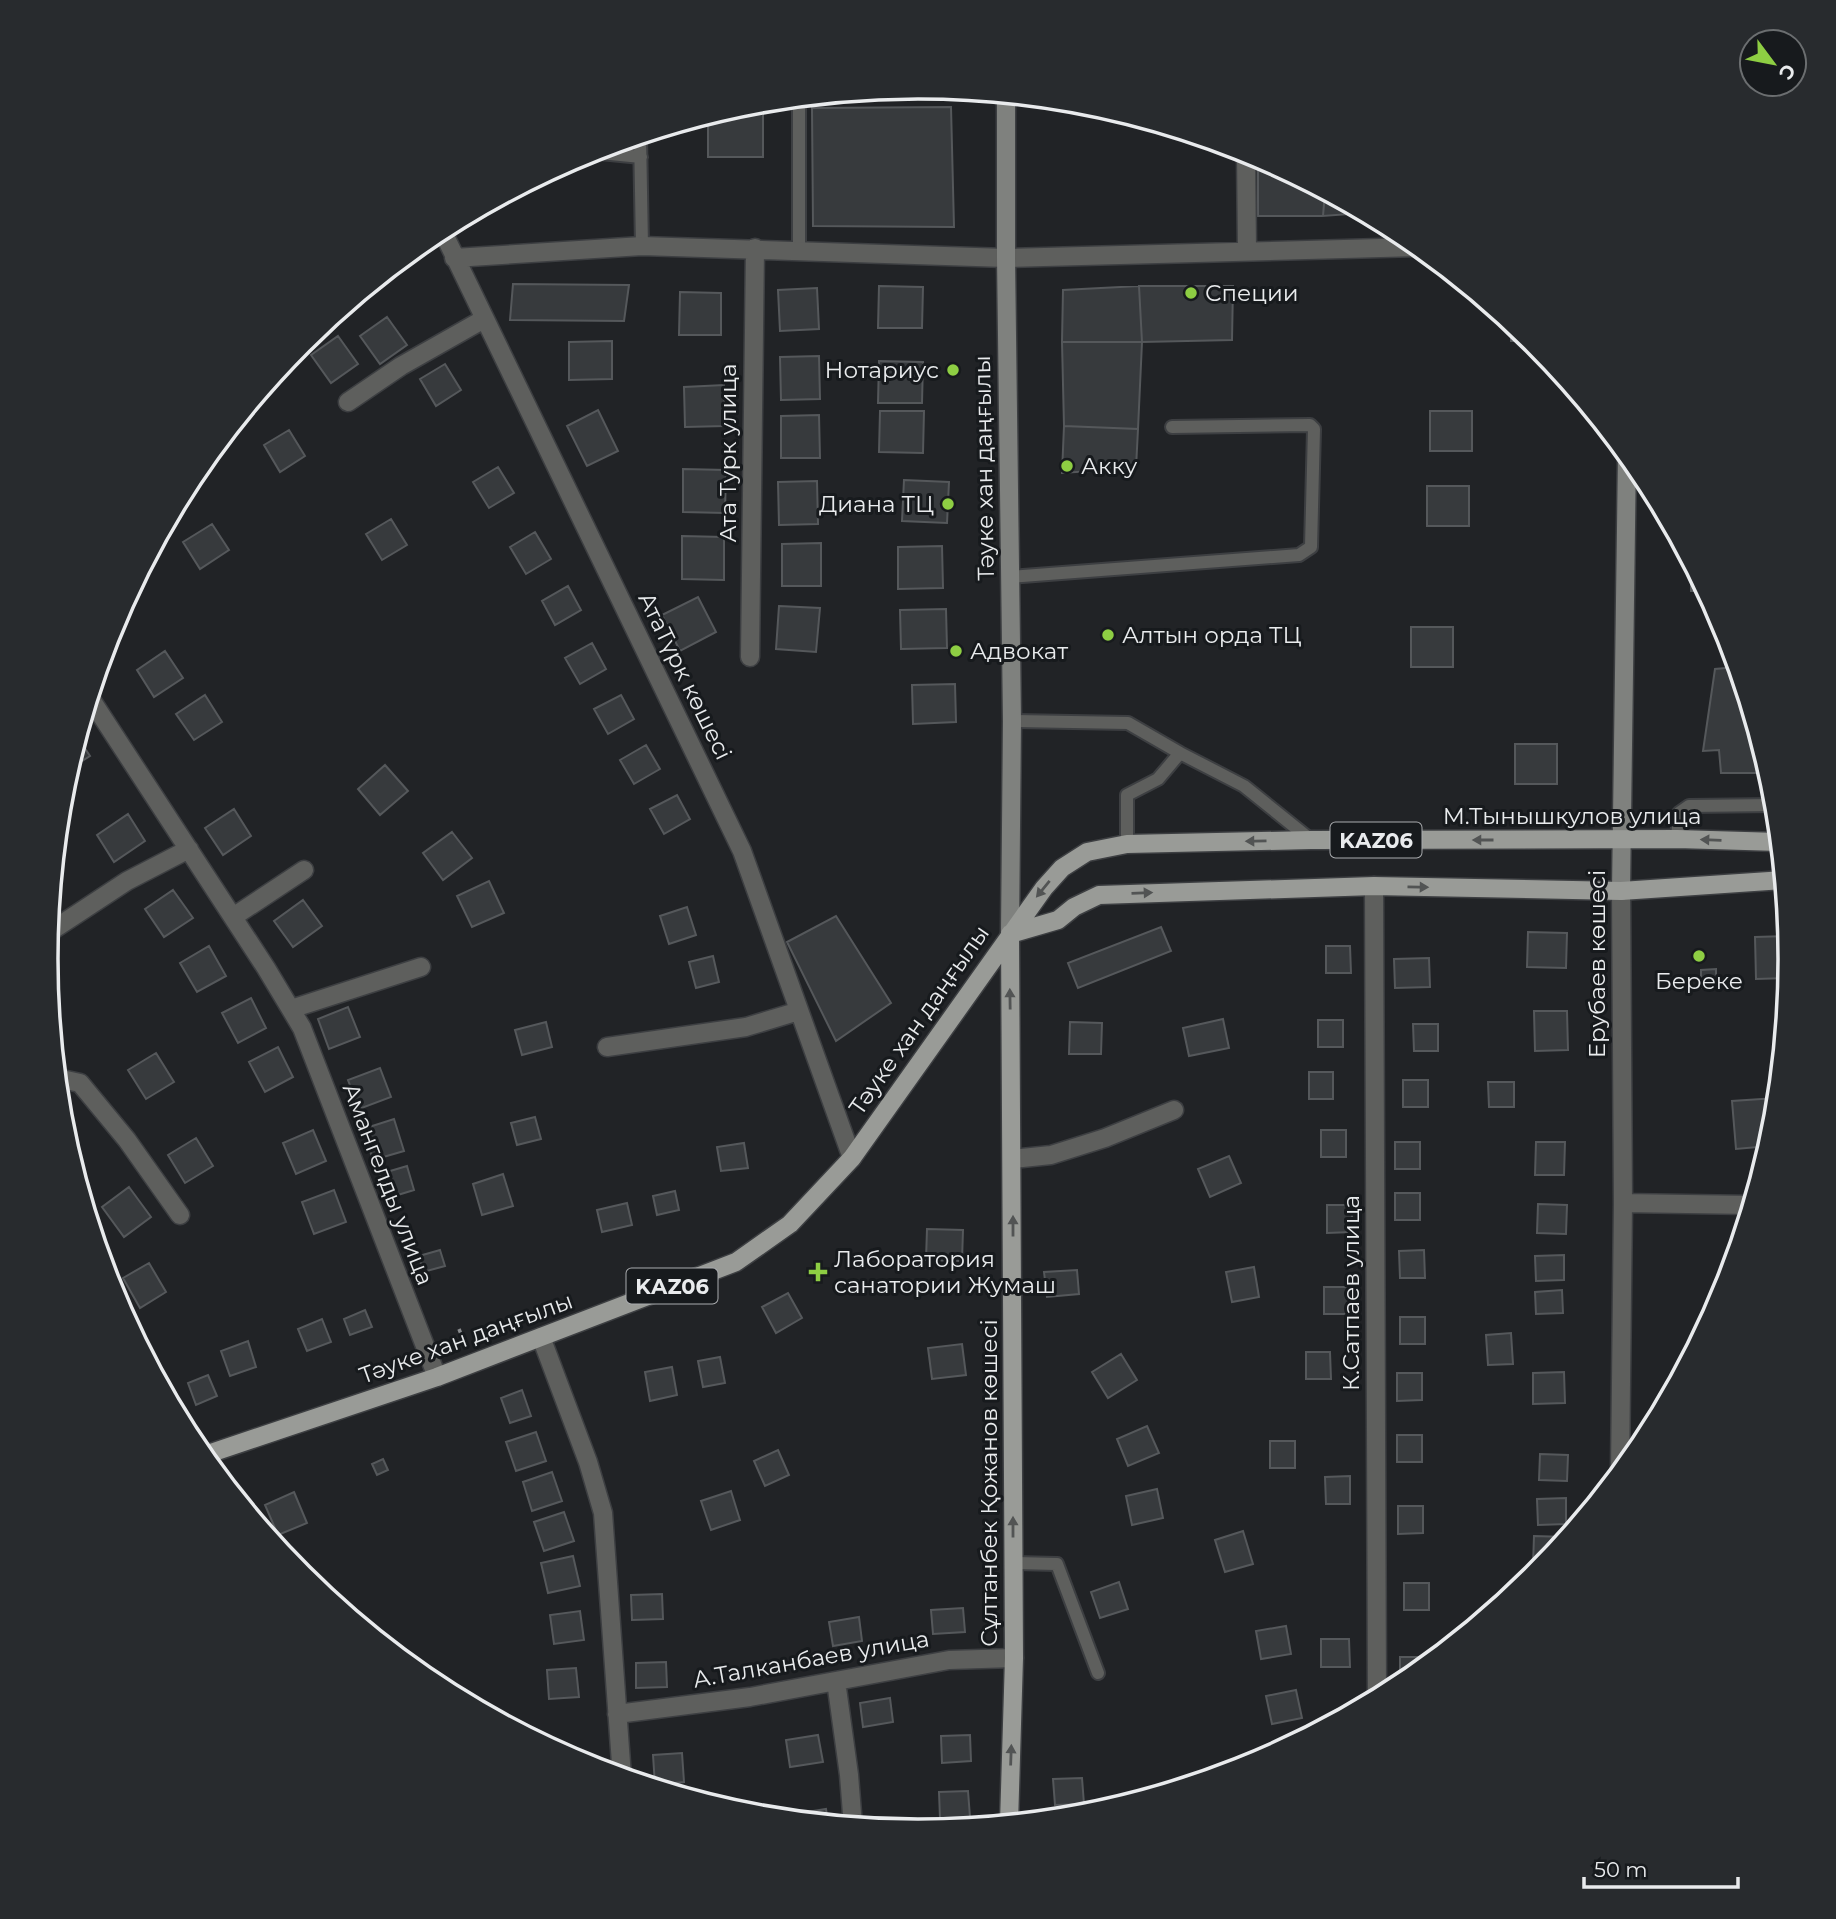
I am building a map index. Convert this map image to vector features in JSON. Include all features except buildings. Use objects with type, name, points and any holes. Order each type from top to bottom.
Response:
[{"type":"main road","name":"М.Тынышкулов улица","points":[[1010,933],[1062,868],[1087,852],[1127,844],[1311,840],[1677,839],[1770,842]]},
{"type":"main road","name":"KАZ06","points":[[1010,933],[1058,920],[1074,906],[1099,895],[1374,886],[1621,891],[1774,881]]},
{"type":"main road","name":"Тәуке хан даңғылы","points":[[214,1452],[437,1377],[736,1262],[790,1224],[852,1158],[1010,933]]},
{"type":"main road","name":"Сұлтанбек Қожанов көшесі","points":[[1009,1814],[1014,1658],[1010,933]]},
{"type":"street","name":"Тәуке хан даңғылы","points":[[1006,104],[1012,721],[1010,933]]},
{"type":"street","points":[[1246,165],[1247,251]]},
{"type":"street","name":"АтаТүрк көшесі","points":[[446,240],[742,851],[852,1158]]},
{"type":"street","points":[[454,258],[642,246],[1006,258],[1401,247]]},
{"type":"street","name":"Ата Турк улица","points":[[750,657],[755,248]]},
{"type":"street","points":[[348,402],[401,366],[484,319]]},
{"type":"street","name":"Ерубаев көшесі","points":[[1620,1455],[1623,1203],[1621,891],[1627,473]]},
{"type":"street","name":"Амангелды улица","points":[[96,707],[291,1009],[307,1041],[437,1377]]},
{"type":"street","points":[[59,926],[127,881],[189,849]]},
{"type":"street","points":[[233,917],[304,870]]},
{"type":"street","name":"К.Сатпаев улица","points":[[1374,886],[1377,1687]]},
{"type":"street","points":[[291,1009],[421,967]]},
{"type":"street","points":[[607,1046],[746,1027],[799,1011]]},
{"type":"street","points":[[66,1080],[80,1083],[127,1140],[180,1215]]},
{"type":"street","points":[[1012,1159],[1051,1155],[1105,1138],[1174,1110]]},
{"type":"street","points":[[1623,1203],[1742,1205]]},
{"type":"street","points":[[541,1337],[588,1462],[603,1513],[621,1766]]},
{"type":"street","name":"А.Талканбаев улица","points":[[617,1714],[750,1697],[949,1660],[1014,1658]]},
{"type":"street","points":[[836,1681],[852,1817]]},
{"type":"lane","points":[[799,108],[799,250]]},
{"type":"lane","points":[[640,145],[642,246]]},
{"type":"lane","points":[[618,154],[641,157]]},
{"type":"lane","points":[[1010,577],[1299,555],[1311,547],[1314,429],[1310,425],[1172,427]]},
{"type":"lane","points":[[1012,721],[1128,723],[1244,786],[1311,840]]},
{"type":"lane","points":[[1127,844],[1127,795],[1158,779],[1180,753]]},
{"type":"lane","points":[[1677,839],[1679,813],[1689,806],[1764,806]]},
{"type":"lane","points":[[1013,1563],[1057,1564],[1098,1673]]},
{"type":"place","name":"Специи","points":[[1191,293]]},
{"type":"place","name":"Нотариус","points":[[953,370]]},
{"type":"place","name":"Акку","points":[[1067,466]]},
{"type":"place","name":"Диана ТЦ","points":[[948,504]]},
{"type":"place","name":"Алтын орда ТЦ","points":[[1108,635]]},
{"type":"place","name":"Адвокат","points":[[956,651]]},
{"type":"place","name":"Береке","points":[[1699,956]]},
{"type":"place","name":"Лаборатория санатории Жумаш","points":[[818,1272]]}]
